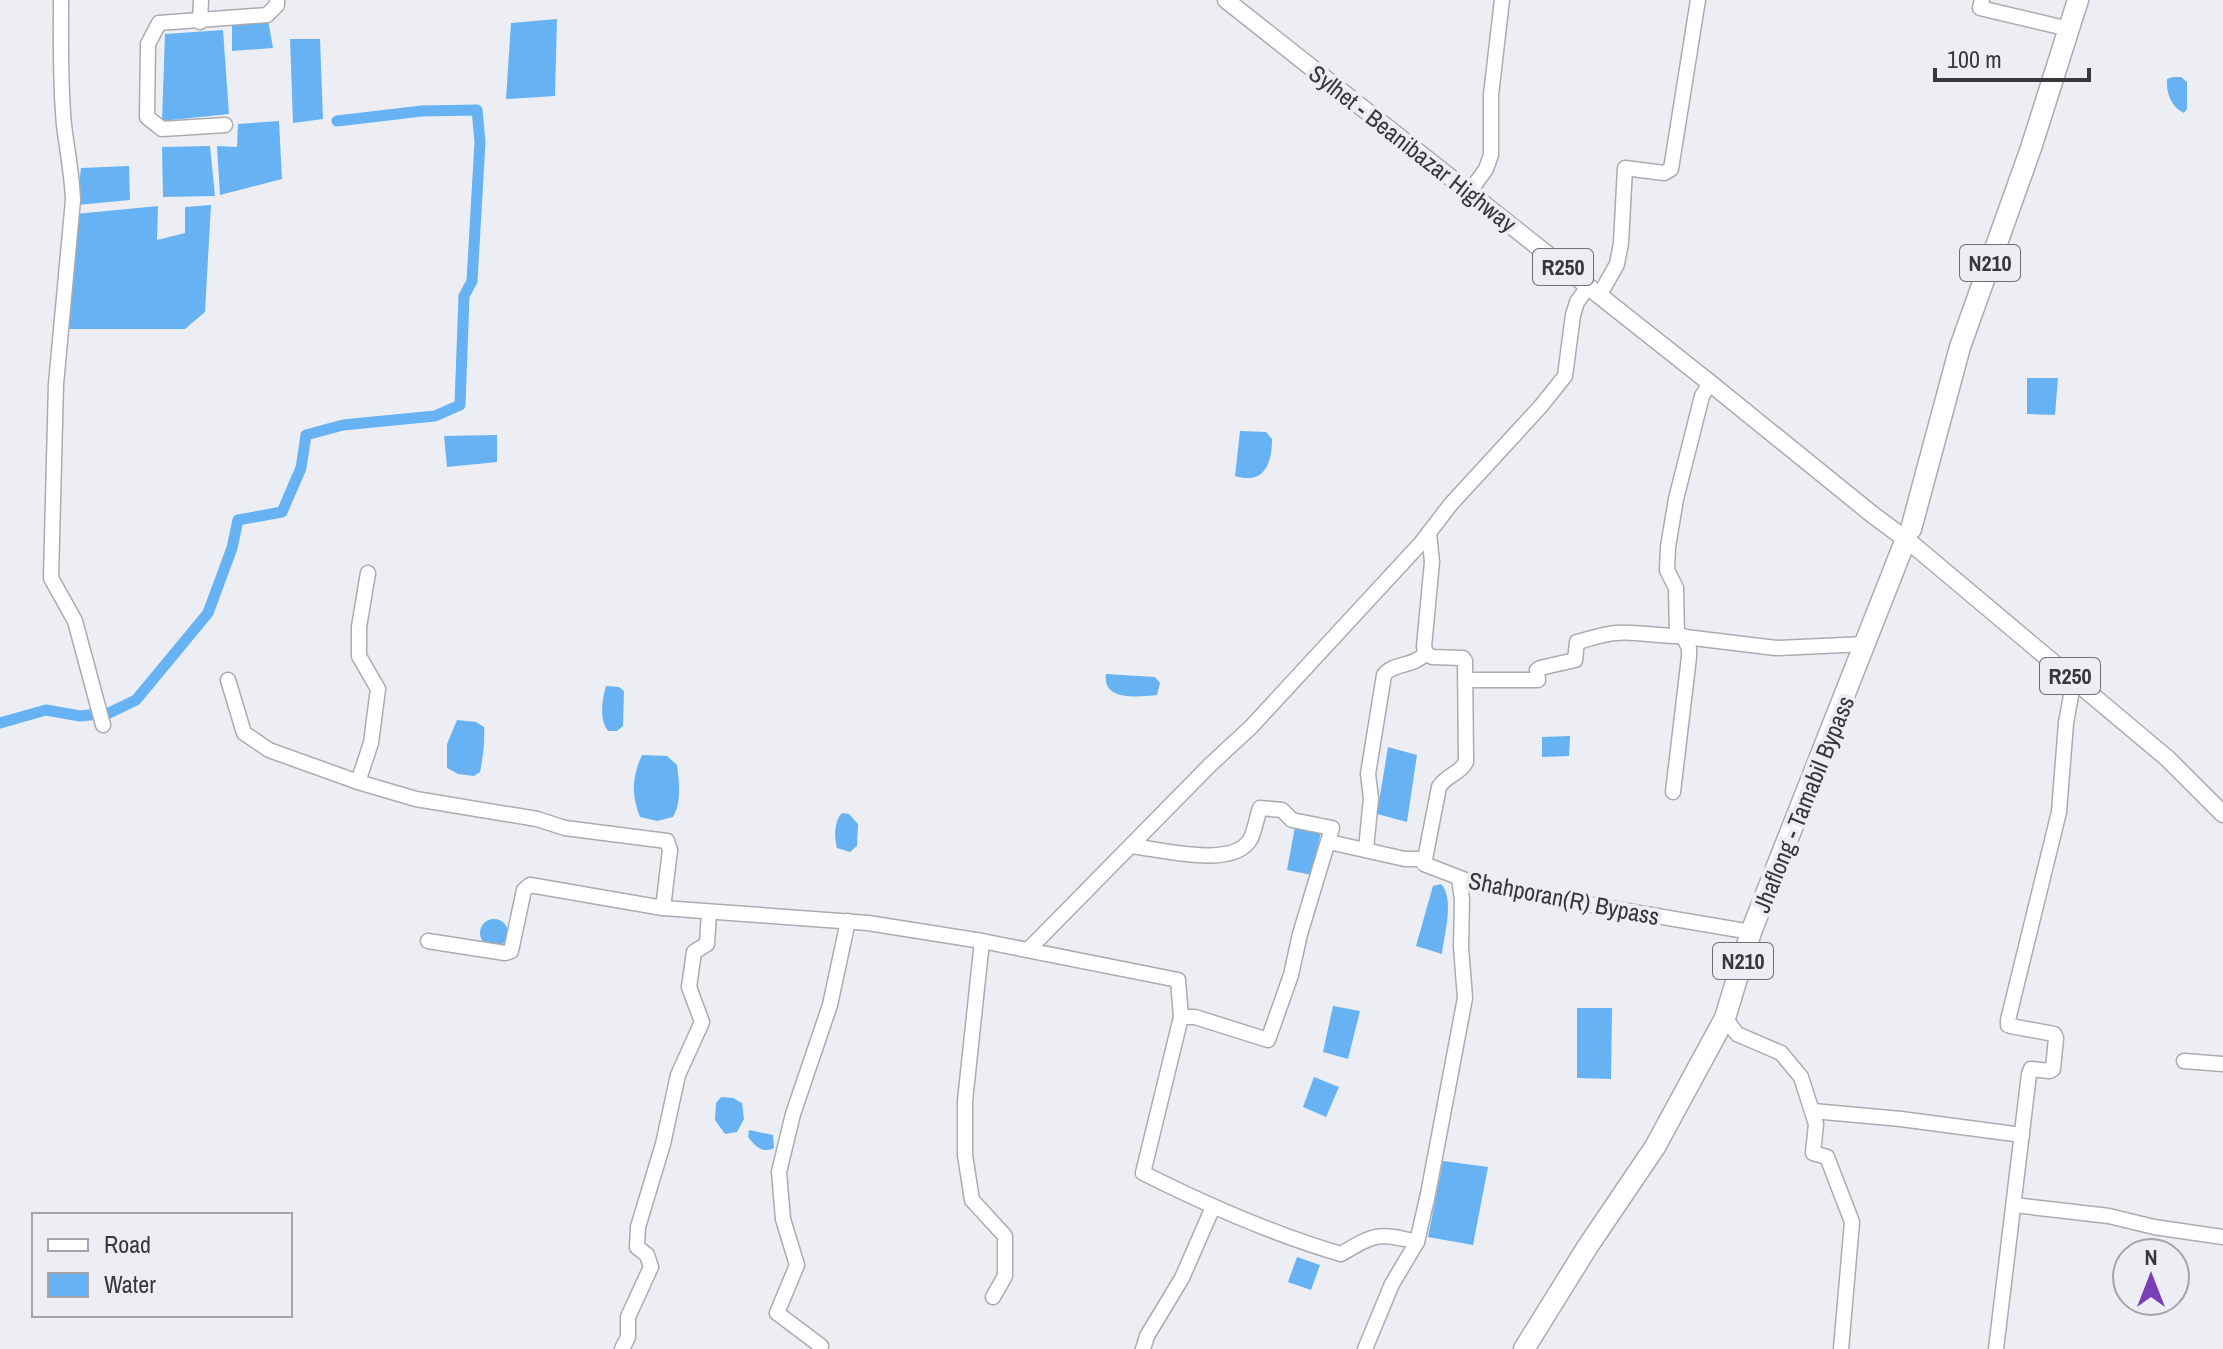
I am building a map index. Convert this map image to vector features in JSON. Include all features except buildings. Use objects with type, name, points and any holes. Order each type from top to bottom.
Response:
[{"type":"highway","name":"Jhaflong - Tamabil Bypass","points":[[1524,1349],[1655,1147],[1725,1018],[1751,932],[1908,536],[1960,347],[2031,148],[2078,0]]},
{"type":"main road","name":"Sylhet - Beanibazar Highway","points":[[1226,0],[1908,536]]},
{"type":"main road","name":"Sylhet - Beanibazar Highway","points":[[1238,0],[1473,187],[1873,515],[1908,536]]},
{"type":"main road","name":"R250","points":[[1908,536],[2168,759],[2223,814]]},
{"type":"main road","name":"R250","points":[[1908,536],[2172,755],[2223,806]]},
{"type":"street","points":[[61,0],[61,81],[73,200],[56,384],[51,578],[75,621],[103,725]]},
{"type":"street","points":[[200,22],[201,0]]},
{"type":"street","points":[[225,125],[162,129],[147,117],[148,44],[159,23],[267,15],[277,5],[277,0]]},
{"type":"street","points":[[1473,187],[1486,169],[1491,155],[1491,95],[1502,0]]},
{"type":"street","points":[[1028,950],[1251,727],[1429,533],[1565,376],[1573,315],[1617,264],[1625,168],[1664,173],[1671,169],[1698,0]]},
{"type":"street","points":[[1982,0],[1980,8],[2069,29]]},
{"type":"street","points":[[1673,792],[1689,648],[1680,636],[1676,588],[1667,570],[1668,547],[1676,499],[1702,396],[1710,383]]},
{"type":"street","points":[[1329,842],[1405,859],[1423,859],[1439,787],[1446,778],[1463,770],[1466,762],[1466,665],[1463,658],[1432,657],[1424,647],[1432,562],[1429,533]]},
{"type":"street","points":[[358,782],[371,743],[378,689],[359,656],[359,627],[368,573]]},
{"type":"street","points":[[1466,680],[1538,680],[1537,670],[1540,668],[1575,660],[1574,646],[1577,642],[1620,632],[1776,648],[1866,644]]},
{"type":"street","points":[[1366,849],[1371,798],[1368,774],[1384,675],[1391,669],[1418,662],[1426,653]]},
{"type":"street","points":[[1996,1349],[2029,1074],[2035,1068],[2053,1069],[2056,1038],[2054,1034],[2008,1025],[2008,1020],[2059,812],[2066,723],[2074,679]]},
{"type":"street","points":[[228,680],[244,733],[269,750],[416,799],[537,819],[565,828],[663,839],[670,844],[663,908]]},
{"type":"street","points":[[1131,846],[1225,856],[1251,838],[1260,808],[1282,810],[1292,820],[1332,828],[1291,975],[1268,1040],[1195,1017],[1181,1017]]},
{"type":"street","name":"Shahporan(R) Bypass","points":[[1423,859],[1424,864],[1432,869],[1481,886],[1751,932]]},
{"type":"street","points":[[1365,1349],[1392,1284],[1417,1242],[1465,998],[1459,879]]},
{"type":"street","points":[[428,941],[505,953],[511,951],[524,890],[530,885],[663,908],[848,921],[982,941],[1178,980],[1181,1017],[1143,1173],[1213,1207],[1306,1244],[1341,1254],[1369,1238],[1387,1234],[1417,1242]]},
{"type":"street","points":[[622,1349],[628,1337],[628,1317],[651,1267],[647,1255],[637,1247],[638,1227],[663,1144],[678,1075],[702,1022],[689,987],[694,952],[707,944],[709,912]]},
{"type":"street","points":[[819,1349],[821,1346],[777,1313],[797,1265],[783,1219],[779,1172],[793,1114],[830,1005],[848,921]]},
{"type":"street","points":[[982,941],[965,1101],[965,1155],[972,1200],[1005,1236],[1005,1276],[993,1297]]},
{"type":"street","points":[[1725,1018],[1737,1034],[1781,1053],[1801,1077],[1816,1124],[1813,1153],[1827,1157],[1852,1222],[1841,1349]]},
{"type":"street","points":[[2184,1061],[2223,1064]]},
{"type":"street","points":[[1813,1111],[2022,1135]]},
{"type":"street","points":[[2014,1205],[2109,1216],[2154,1227],[2223,1237]]},
{"type":"street","points":[[1143,1349],[1147,1336],[1182,1278],[1213,1207]]},
{"type":"water","points":[[557,19],[555,96],[506,99],[511,23]]},
{"type":"water","points":[[268,20],[273,48],[232,51],[232,24]]},
{"type":"water","points":[[223,30],[229,114],[162,121],[165,34]]},
{"type":"water","points":[[290,39],[320,39],[323,119],[293,123]]},
{"type":"water","points":[[2181,77],[2187,82],[2187,109],[2184,113],[2173,103],[2167,89],[2167,79]]},
{"type":"water","points":[[279,121],[282,179],[220,195],[217,146],[237,147],[238,124]]},
{"type":"water","points":[[210,146],[215,196],[163,197],[162,147]]},
{"type":"water","points":[[129,166],[130,200],[77,205],[81,168]]},
{"type":"water","points":[[211,205],[205,312],[185,329],[66,329],[75,214],[158,206],[157,240],[185,233],[185,207]]},
{"type":"water","points":[[2027,378],[2058,378],[2055,415],[2027,414]]},
{"type":"water","points":[[1240,431],[1266,432],[1272,439],[1268,464],[1253,478],[1235,476]]},
{"type":"water","points":[[497,435],[497,462],[447,467],[444,436]]},
{"type":"water","points":[[1106,674],[1155,677],[1160,683],[1157,695],[1115,693],[1106,683]]},
{"type":"water","points":[[606,686],[619,687],[624,691],[623,726],[617,731],[608,731],[603,721]]},
{"type":"water","points":[[457,720],[476,722],[484,727],[480,772],[474,776],[458,774],[447,768],[447,744]]},
{"type":"water","points":[[1570,736],[1569,756],[1542,757],[1542,737]]},
{"type":"water","points":[[1388,747],[1417,755],[1407,822],[1377,814]]},
{"type":"water","points":[[642,755],[667,756],[677,765],[679,798],[673,817],[657,821],[640,817],[634,786]]},
{"type":"water","points":[[842,813],[849,814],[858,824],[857,846],[850,852],[837,848],[836,844],[836,825]]},
{"type":"water","points":[[1295,827],[1321,832],[1312,875],[1287,870]]},
{"type":"water","points":[[1441,884],[1448,908],[1442,954],[1416,946],[1433,886]]},
{"type":"water","points":[[494,919],[504,923],[508,933],[504,943],[494,947],[484,943],[480,933],[484,923]]},
{"type":"water","points":[[1333,1006],[1360,1011],[1348,1059],[1323,1052]]},
{"type":"water","points":[[1577,1008],[1612,1008],[1611,1079],[1577,1078]]},
{"type":"water","points":[[1314,1077],[1339,1087],[1326,1117],[1303,1107]]},
{"type":"water","points":[[721,1097],[742,1103],[744,1119],[737,1132],[725,1134],[715,1120],[716,1103]]},
{"type":"water","points":[[749,1130],[773,1135],[774,1148],[762,1150],[756,1146],[748,1137]]},
{"type":"water","points":[[1443,1161],[1488,1167],[1473,1245],[1428,1237]]},
{"type":"water","points":[[1297,1257],[1320,1265],[1311,1290],[1288,1282]]},
{"type":"waterway","points":[[0,723],[46,710],[80,716],[109,713],[136,700],[208,613],[232,548],[238,520],[282,512],[301,468],[306,435],[343,425],[435,416],[460,405],[464,296],[472,281],[480,142],[477,110],[422,111],[337,121]]}]
